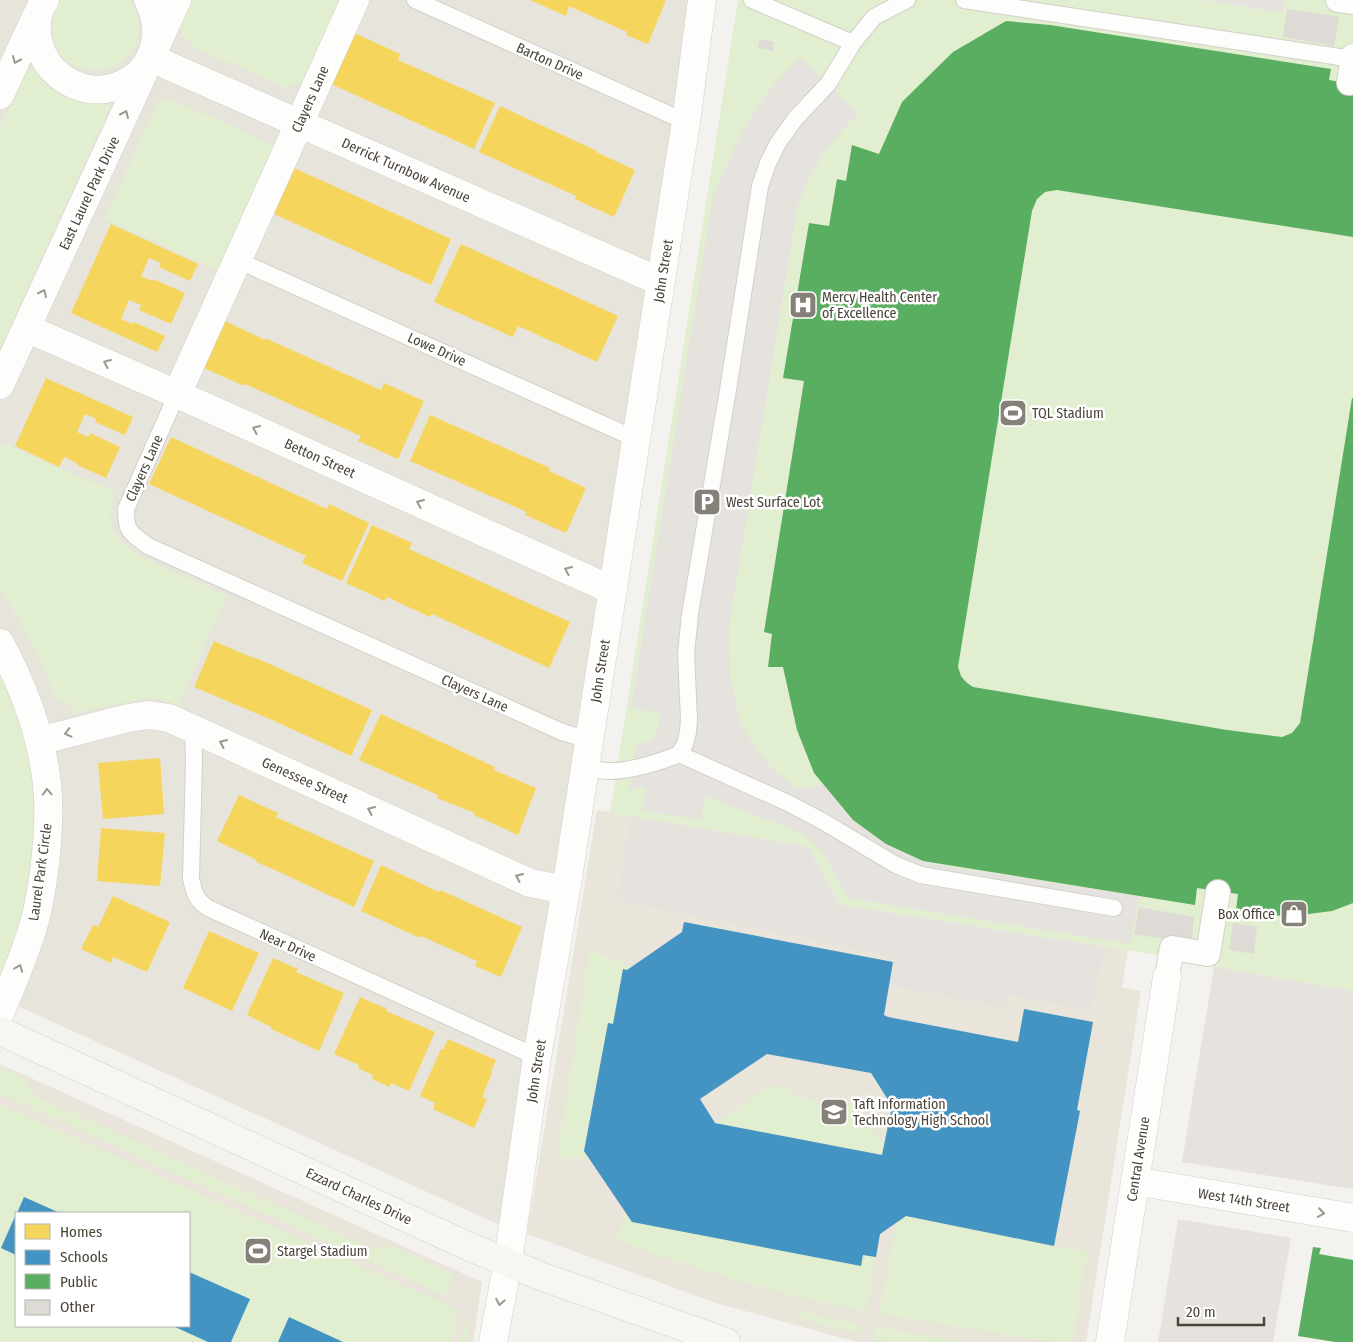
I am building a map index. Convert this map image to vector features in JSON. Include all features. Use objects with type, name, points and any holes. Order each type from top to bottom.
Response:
[{"type":"main road","name":"Ezzard Charles Drive","points":[[0,1031],[470,1246],[543,1277],[726,1342]]},
{"type":"street","points":[[40,1],[37,41],[44,58],[55,73],[71,84],[89,89],[107,89],[125,83],[140,71],[151,57],[156,38],[156,19],[148,0]]},
{"type":"street","name":"East Laurel Park Drive","points":[[0,385],[177,0]]},
{"type":"street","name":"Clayers Lane","points":[[177,394],[355,0]]},
{"type":"street","name":"John Street","points":[[493,1342],[508,1262],[537,1057],[566,890],[686,122],[702,0]]},
{"type":"street","points":[[1338,0],[1353,2]]},
{"type":"street","points":[[0,95],[40,1]]},
{"type":"street","name":"Derrick Turnbow Avenue","points":[[151,57],[661,282]]},
{"type":"street","points":[[1349,84],[1353,58]]},
{"type":"street","name":"Betton Street","points":[[26,328],[612,590]]},
{"type":"street","name":"Laurel Park Circle","points":[[0,643],[26,700],[39,741],[46,777],[48,813],[46,852],[35,918],[27,947],[0,1013]]},
{"type":"street","name":"Genessee Street","points":[[39,741],[128,718],[149,715],[169,718],[530,882],[566,890]]},
{"type":"street","points":[[1167,976],[1172,948],[1208,954],[1218,892]]},
{"type":"street","name":"Central Avenue","points":[[1110,1342],[1167,976]]},
{"type":"street","name":"West 14th Street","points":[[1135,1181],[1353,1218]]},
{"type":"lane","name":"Barton Drive","points":[[415,0],[686,122]]},
{"type":"lane","points":[[752,0],[853,43]]},
{"type":"lane","points":[[584,768],[609,772],[652,764],[679,754],[685,744],[689,718],[686,654],[690,614],[760,186],[768,163],[778,143],[795,118],[828,84],[853,43],[874,17],[907,0]]},
{"type":"lane","points":[[964,0],[1353,58]]},
{"type":"lane","name":"Lowe Drive","points":[[237,260],[636,439]]},
{"type":"lane","name":"Clayers Lane","points":[[177,394],[126,509],[126,520],[130,532],[148,546],[553,728],[589,740]]},
{"type":"lane","name":"Near Drive","points":[[193,729],[192,879],[198,901],[208,908],[537,1057]]},
{"type":"lane","points":[[679,754],[788,803],[896,865],[922,875],[1114,908]]},
{"type":"shaded area","points":[[0,0],[696,0],[502,1226],[0,998]]},
{"type":"shaded area","points":[[1202,0],[1285,0],[1283,13]]},
{"type":"shaded area","name":"West Surface Lot","points":[[800,57],[858,113],[825,150],[806,185],[798,205],[729,626],[730,674],[740,722],[756,749],[772,768],[793,786],[806,789],[823,784],[854,820],[886,844],[923,861],[1139,896],[1130,944],[847,898],[828,860],[814,843],[799,832],[708,797],[704,800],[701,820],[642,811],[646,787],[629,791],[637,745],[649,741],[658,730],[660,713],[631,708],[713,195],[741,133],[765,95]]},
{"type":"shaded area","name":"Taft Information Technology High School","points":[[597,810],[773,841],[841,905],[1128,950],[1122,987],[1141,991],[1086,1342],[856,1342],[716,1303],[527,1234]]},
{"type":"shaded area","points":[[631,816],[808,847],[841,905],[1104,947],[1091,1011],[1009,995],[1006,1008],[889,985],[894,957],[617,900]]},
{"type":"shaded area","points":[[1214,967],[1353,991],[1353,1189],[1182,1162]]},
{"type":"shaded area","name":"Stargel Stadium","points":[[0,1064],[482,1282],[473,1342],[0,1342]]},
{"type":"shaded area","points":[[1178,1219],[1291,1238],[1273,1342],[1158,1342]]},
{"type":"green space","points":[[59,0],[130,0],[134,6],[139,25],[137,43],[129,56],[116,65],[102,70],[86,70],[71,64],[59,53],[51,31],[52,13]]},
{"type":"green space","points":[[190,0],[340,0],[301,84],[295,82],[291,86],[283,87],[192,46],[186,40],[181,29],[182,19]]},
{"type":"green space","name":"TQL Stadium","points":[[738,0],[1202,0],[1282,13],[1285,0],[1353,0],[1353,991],[1204,966],[1186,960],[1128,950],[841,905],[808,847],[610,813]]},
{"type":"green space","points":[[29,69],[35,69],[47,85],[61,94],[92,101],[108,102],[110,107],[0,349],[0,127],[25,72]]},
{"type":"green space","points":[[172,99],[273,146],[217,270],[105,219],[157,104],[162,100]]},
{"type":"green space","points":[[3,443],[115,492],[110,509],[111,526],[121,543],[138,555],[227,596],[178,706],[159,699],[146,698],[73,714],[71,703],[62,702],[55,696],[38,656],[8,601],[0,591],[0,449]]},
{"type":"green space","points":[[0,672],[13,702],[31,767],[36,828],[32,878],[18,933],[0,975]]},
{"type":"green space","points":[[590,949],[631,967],[627,970],[623,969],[613,1024],[608,1024],[584,1151],[589,1159],[557,1157]]},
{"type":"green space","points":[[0,1068],[26,1079],[33,1095],[373,1249],[389,1245],[454,1274],[445,1296],[0,1094]]},
{"type":"green space","points":[[773,1084],[778,1090],[784,1085],[792,1096],[832,1104],[844,1097],[849,1104],[853,1101],[884,1146],[882,1155],[715,1123]]},
{"type":"green space","name":"Stargel Stadium","points":[[0,1104],[454,1308],[458,1317],[453,1342],[0,1342]]},
{"type":"green space","points":[[626,1213],[876,1257],[866,1311],[770,1290],[708,1272],[615,1240]]},
{"type":"green space","points":[[906,1216],[1087,1251],[1073,1342],[1054,1342],[879,1314],[896,1223]]},
{"type":"green space","points":[[800,1311],[862,1325],[860,1335],[798,1318]]},
{"type":"green space","points":[[466,1321],[469,1322],[466,1342],[460,1342],[461,1336]]},
{"type":"green space","points":[[876,1327],[967,1342],[887,1342],[873,1339]]},
{"type":"building: Homes","points":[[530,0],[666,0],[648,44],[626,35],[627,32],[569,6],[566,16]]},
{"type":"building: Homes","points":[[354,33],[400,54],[398,60],[495,103],[474,149],[331,84]]},
{"type":"building: Homes","points":[[500,106],[635,170],[614,217],[575,199],[576,196],[479,152]]},
{"type":"building: Homes","points":[[294,168],[451,239],[431,285],[274,214]]},
{"type":"building: Homes","points":[[111,224],[198,264],[190,281],[159,267],[161,263],[149,258],[141,276],[152,281],[153,279],[185,293],[171,324],[139,310],[141,305],[129,300],[121,319],[132,324],[134,322],[165,336],[157,352],[71,313]]},
{"type":"building: Homes","points":[[461,244],[618,316],[597,362],[518,326],[513,337],[434,302]]},
{"type":"building: Homes","points":[[225,321],[381,390],[384,383],[424,401],[398,459],[358,441],[361,436],[245,384],[244,386],[204,368]]},
{"type":"building: Homes","points":[[46,378],[133,417],[125,435],[95,422],[96,419],[85,414],[77,432],[88,437],[90,433],[120,447],[106,478],[64,457],[59,467],[15,446]]},
{"type":"building: Homes","points":[[430,415],[550,468],[549,471],[586,488],[566,533],[525,515],[527,512],[410,461]]},
{"type":"building: Homes","points":[[171,437],[327,509],[329,504],[369,523],[342,581],[302,563],[306,556],[149,484]]},
{"type":"building: Homes","points":[[372,525],[412,543],[409,549],[570,622],[549,668],[432,614],[430,617],[387,597],[385,601],[346,583]]},
{"type":"building: Homes","points":[[214,641],[372,710],[351,756],[194,687]]},
{"type":"building: Homes","points":[[381,714],[495,767],[494,770],[536,788],[518,835],[474,815],[475,813],[437,798],[438,795],[359,760]]},
{"type":"building: Homes","points":[[160,758],[164,814],[103,819],[98,763]]},
{"type":"building: Homes","points":[[239,795],[278,813],[276,817],[374,861],[354,907],[256,862],[257,860],[217,841]]},
{"type":"building: Homes","points":[[101,828],[165,833],[160,886],[97,881]]},
{"type":"building: Homes","points":[[381,865],[522,927],[501,977],[475,966],[477,961],[361,911]]},
{"type":"building: Homes","points":[[113,896],[170,922],[147,972],[113,957],[111,963],[81,949],[93,925],[98,927]]},
{"type":"building: Homes","points":[[209,931],[259,953],[232,1011],[183,988]]},
{"type":"building: Homes","points":[[273,958],[298,969],[296,972],[344,993],[319,1051],[271,1029],[271,1027],[247,1015]]},
{"type":"building: Homes","points":[[360,997],[387,1009],[386,1011],[435,1032],[409,1091],[391,1083],[390,1087],[372,1079],[373,1075],[358,1068],[359,1065],[334,1054]]},
{"type":"building: Homes","points":[[448,1039],[496,1060],[482,1097],[487,1099],[474,1128],[433,1109],[435,1103],[420,1096],[441,1049],[443,1050]]},
{"type":"building: Schools","points":[[684,922],[893,962],[884,1015],[888,1017],[1018,1042],[1024,1009],[1093,1022],[1077,1110],[1080,1111],[1054,1246],[906,1216],[880,1234],[876,1257],[863,1255],[861,1266],[632,1222],[584,1151],[608,1023],[613,1024],[623,969],[627,970],[682,932]],"holes":[[[767,1054],[871,1073],[892,1106],[882,1155],[715,1123],[700,1099]]]},
{"type":"building: Schools","points":[[24,1197],[58,1212],[17,1212]]},
{"type":"building: Schools","points":[[15,1216],[15,1255],[1,1248]]},
{"type":"building: Schools","points":[[190,1272],[250,1299],[231,1342],[208,1342],[175,1327],[190,1327]]},
{"type":"building: Schools","points":[[289,1317],[343,1342],[278,1342]]},
{"type":"building: Public","points":[[1006,21],[1050,25],[1331,69],[1329,80],[1353,84],[1353,237],[1057,190],[1045,192],[1037,199],[1032,211],[958,667],[961,676],[973,687],[1227,730],[1282,737],[1292,733],[1300,723],[1353,398],[1353,903],[1332,911],[1293,916],[1264,915],[1236,910],[1238,894],[1197,888],[1195,905],[923,861],[886,844],[853,820],[814,773],[797,730],[783,667],[768,667],[772,634],[764,632],[804,381],[783,378],[809,223],[829,226],[837,179],[846,181],[852,145],[879,154],[902,102],[953,52]]},
{"type":"building: Public","points":[[1313,1247],[1321,1248],[1319,1254],[1353,1260],[1353,1342],[1335,1342],[1298,1336]]},
{"type":"building: Other","points":[[1287,9],[1339,17],[1334,46],[1283,37]]},
{"type":"building: Other","points":[[760,39],[774,42],[773,51],[758,48]]},
{"type":"building: Other","points":[[1139,907],[1194,917],[1191,944],[1134,934]]},
{"type":"building: Other","points":[[1233,923],[1257,927],[1254,954],[1229,950]]},
{"type":"place","name":"Mercy Health Center of Excellence","points":[[803,305]]},
{"type":"place","name":"TQL Stadium","points":[[1013,413]]},
{"type":"place","name":"West Surface Lot","points":[[707,502]]},
{"type":"place","name":"Box Office","points":[[1294,914]]},
{"type":"place","name":"Taft Information Technology High School","points":[[834,1112]]},
{"type":"place","name":"Stargel Stadium","points":[[258,1251]]}]
